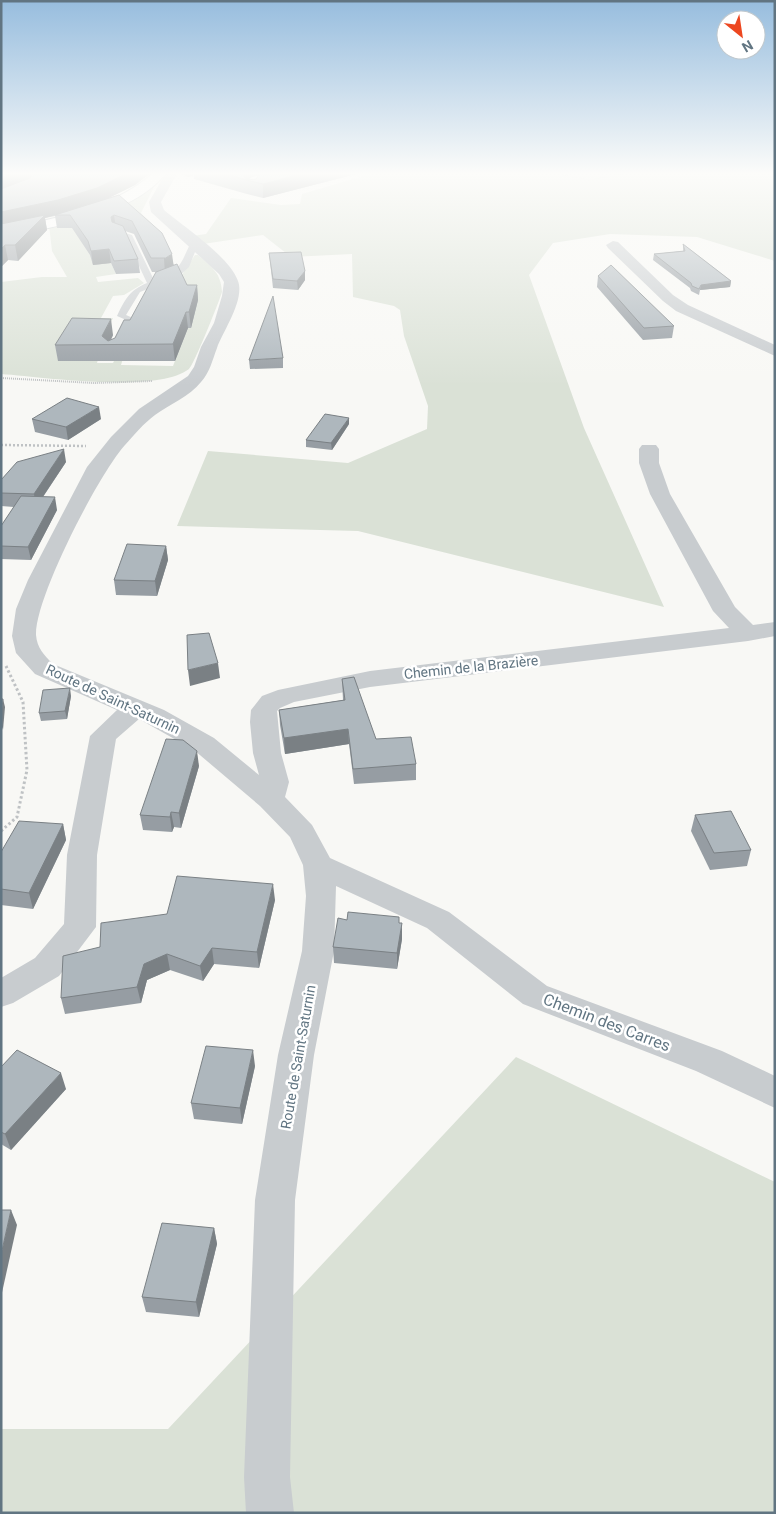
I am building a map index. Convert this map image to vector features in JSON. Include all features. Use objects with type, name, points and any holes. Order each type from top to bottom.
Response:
[{"type":"street","name":"Route de Saint-Saturnin","points":[[197,245],[218,262],[231,282],[230,296],[222,323],[209,347],[203,367],[194,380],[146,413],[112,447],[97,467],[39,580],[28,609],[24,636],[28,653],[44,669],[155,716],[204,744],[270,799],[302,832],[318,865],[322,896],[318,951],[296,1055],[274,1200],[267,1477],[270,1513]]},
{"type":"street","points":[[613,245],[668,298],[682,308],[775,351]]},
{"type":"street","points":[[649,450],[649,463],[660,494],[725,611],[748,634]]},
{"type":"street","name":"Chemin de la Brazière","points":[[270,799],[275,782],[262,722],[264,710],[271,702],[287,696],[370,678],[748,634],[775,629]]},
{"type":"street","points":[[1,994],[47,968],[80,927],[82,855],[103,736],[135,708]]},
{"type":"street","name":"Chemin des Carres","points":[[318,865],[438,920],[535,995],[710,1061],[775,1093]]},
{"type":"lane","points":[[133,245],[152,284]]},
{"type":"lane","points":[[116,344],[129,318],[121,316],[131,296],[137,290],[175,275],[186,264],[193,245]]},
{"type":"path","points":[[1,378],[94,383],[156,381]]},
{"type":"path","points":[[1,445],[112,447]]},
{"type":"path","points":[[1,831],[17,817],[27,770],[23,702],[2,658]]},
{"type":"shaded area","points":[[51,245],[119,245],[111,263],[116,274],[96,277],[98,282],[138,278],[144,283],[124,295],[113,296],[101,318],[113,318],[105,335],[97,363],[113,363],[117,355],[124,355],[121,365],[173,366],[188,328],[191,328],[151,301],[181,276],[195,255],[198,255],[218,275],[222,292],[201,346],[189,369],[173,377],[152,381],[126,382],[99,382],[1,374],[1,282],[42,277],[67,277],[52,251]]},
{"type":"shaded area","points":[[275,245],[552,245],[529,275],[584,428],[664,607],[358,531],[177,526],[208,451],[348,463],[427,429],[428,406],[404,336],[400,310],[394,306],[353,297],[352,254],[291,257]]},
{"type":"shaded area","points":[[722,245],[775,245],[775,261]]},
{"type":"shaded area","points":[[516,1057],[775,1182],[775,1513],[1,1513],[1,1429],[168,1429]]},
{"type":"building","points":[[89,245],[131,245],[138,259],[114,261],[109,249],[91,251]]},
{"type":"building","points":[[144,245],[168,245],[172,254],[164,259],[151,258]]},
{"type":"building","points":[[683,245],[731,281],[701,285],[699,289],[692,286],[691,283],[654,254],[685,251]]},
{"type":"building","points":[[301,252],[305,271],[297,281],[273,279],[269,253]]},
{"type":"building","points":[[177,264],[187,285],[197,285],[189,312],[186,312],[173,344],[55,345],[72,318],[111,319],[102,336],[108,341],[115,338],[124,320],[130,320],[156,272]]},
{"type":"building","points":[[611,265],[674,326],[644,328],[598,276]]},
{"type":"building","points":[[273,296],[283,358],[249,360]]},
{"type":"building","points":[[67,398],[99,407],[66,427],[32,419]]},
{"type":"building","points":[[325,414],[349,418],[331,443],[306,440]]},
{"type":"building","points":[[64,449],[34,494],[1,493],[1,480],[17,462]]},
{"type":"building","points":[[21,496],[55,497],[28,547],[1,546],[1,526]]},
{"type":"building","points":[[127,544],[166,546],[155,581],[114,580]]},
{"type":"building","points":[[209,633],[218,663],[188,670],[187,635]]},
{"type":"building","points":[[354,677],[376,739],[411,737],[416,764],[353,769],[348,729],[284,738],[279,710],[345,700],[342,679]]},
{"type":"building","points":[[70,688],[65,711],[39,713],[43,690]]},
{"type":"building","points":[[1,699],[3,699],[1,717]]},
{"type":"building","points":[[166,739],[183,740],[197,751],[179,813],[171,812],[170,817],[140,815]]},
{"type":"building","points":[[731,811],[751,850],[714,853],[695,815]]},
{"type":"building","points":[[19,821],[63,824],[29,893],[1,889],[1,852]]},
{"type":"building","points":[[177,876],[273,884],[257,952],[212,948],[200,966],[167,954],[144,964],[137,987],[61,998],[63,956],[100,947],[101,923],[167,914]]},
{"type":"building","points":[[348,912],[399,917],[399,923],[402,923],[397,953],[333,947],[338,918],[347,920]]},
{"type":"building","points":[[206,1046],[253,1050],[240,1108],[191,1103]]},
{"type":"building","points":[[17,1050],[61,1073],[5,1134],[1,1132],[1,1067]]},
{"type":"building","points":[[1,1210],[11,1210],[1,1255]]},
{"type":"building","points":[[162,1223],[214,1228],[196,1302],[142,1297]]}]
